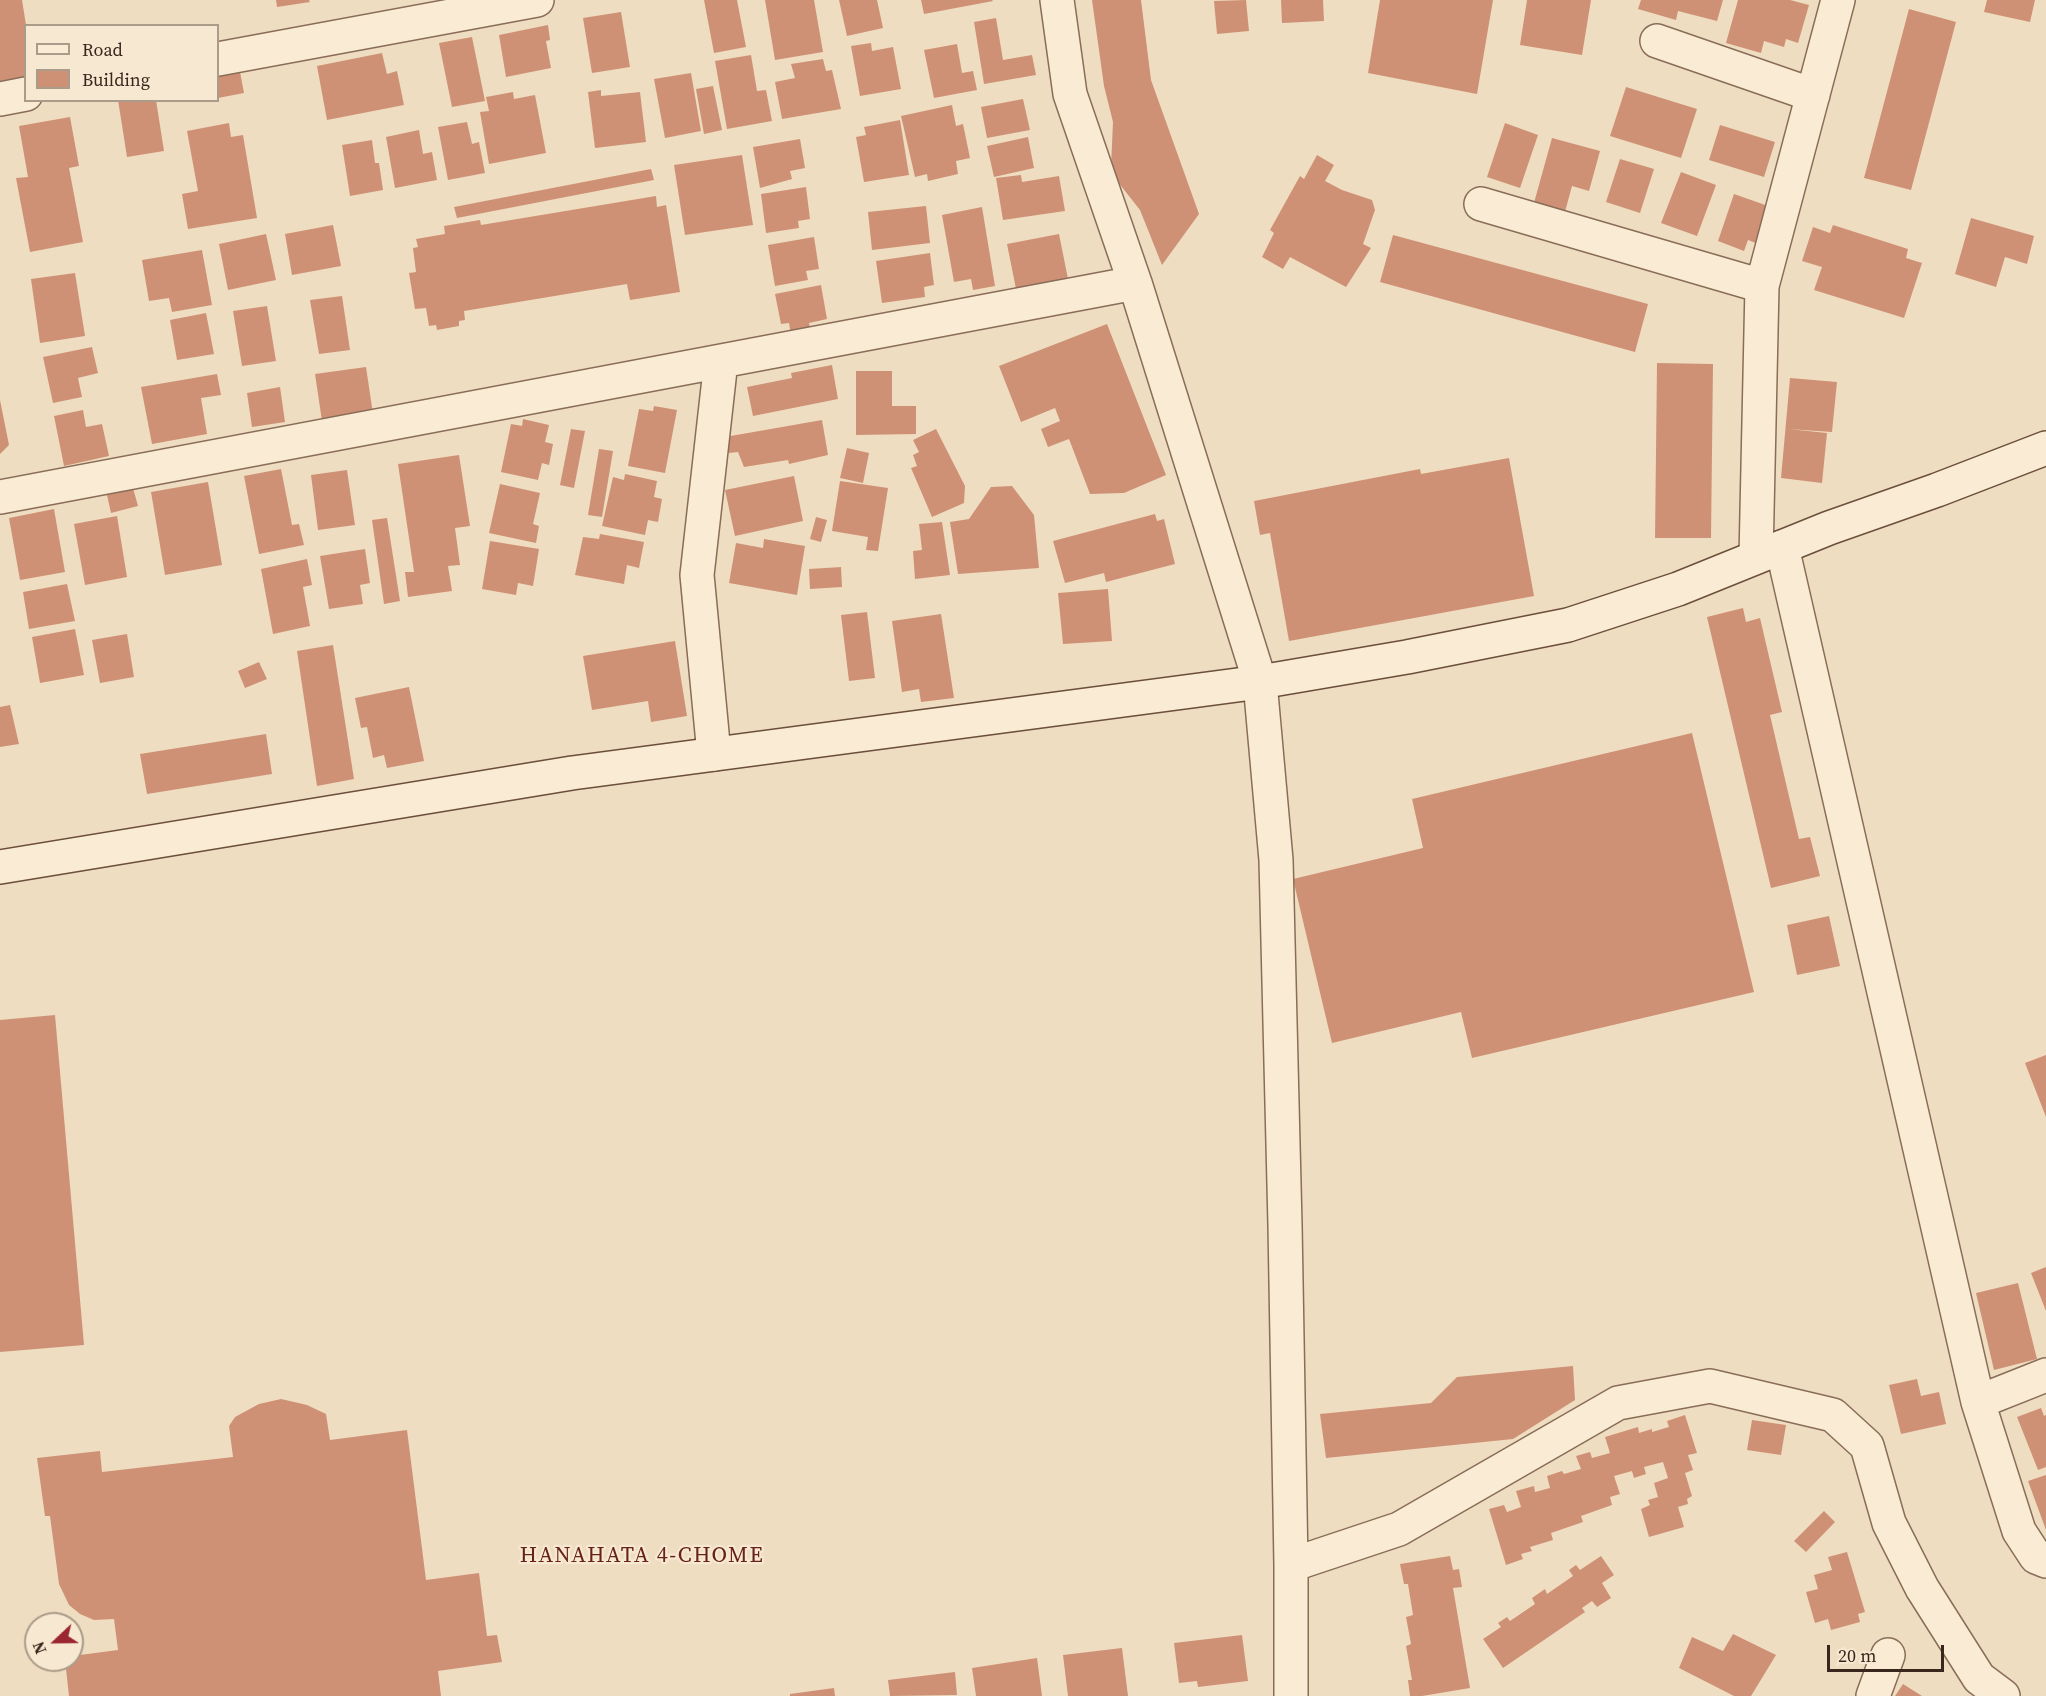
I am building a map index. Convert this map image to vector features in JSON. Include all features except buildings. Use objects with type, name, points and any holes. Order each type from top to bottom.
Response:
[{"type":"street","points":[[219,59],[537,0]]},
{"type":"street","points":[[1057,0],[1070,94],[1135,283],[1260,682],[1276,860],[1291,1565],[1291,1696]]},
{"type":"street","points":[[1838,0],[1762,286],[1769,552],[1978,1402],[2019,1531],[2036,1557],[2046,1561]]},
{"type":"street","points":[[1657,41],[1813,95]]},
{"type":"street","points":[[0,99],[24,94]]},
{"type":"street","points":[[1480,204],[1762,286]]},
{"type":"street","points":[[0,497],[1135,283]]},
{"type":"street","points":[[714,754],[698,575],[721,361]]},
{"type":"street","points":[[0,867],[572,773],[1260,682],[1407,657],[1568,625],[1678,589],[1769,552],[2046,448]]},
{"type":"street","points":[[1978,1402],[2046,1376]]},
{"type":"street","points":[[1291,1565],[1399,1530],[1618,1403],[1710,1386],[1833,1416],[1867,1446],[1889,1523],[1922,1588],[1978,1678],[2003,1696]]},
{"type":"street","points":[[1873,1696],[1888,1655]]},
{"type":"district","name":"HANAHATA 4-CHOME","points":[[642,1556]]}]
